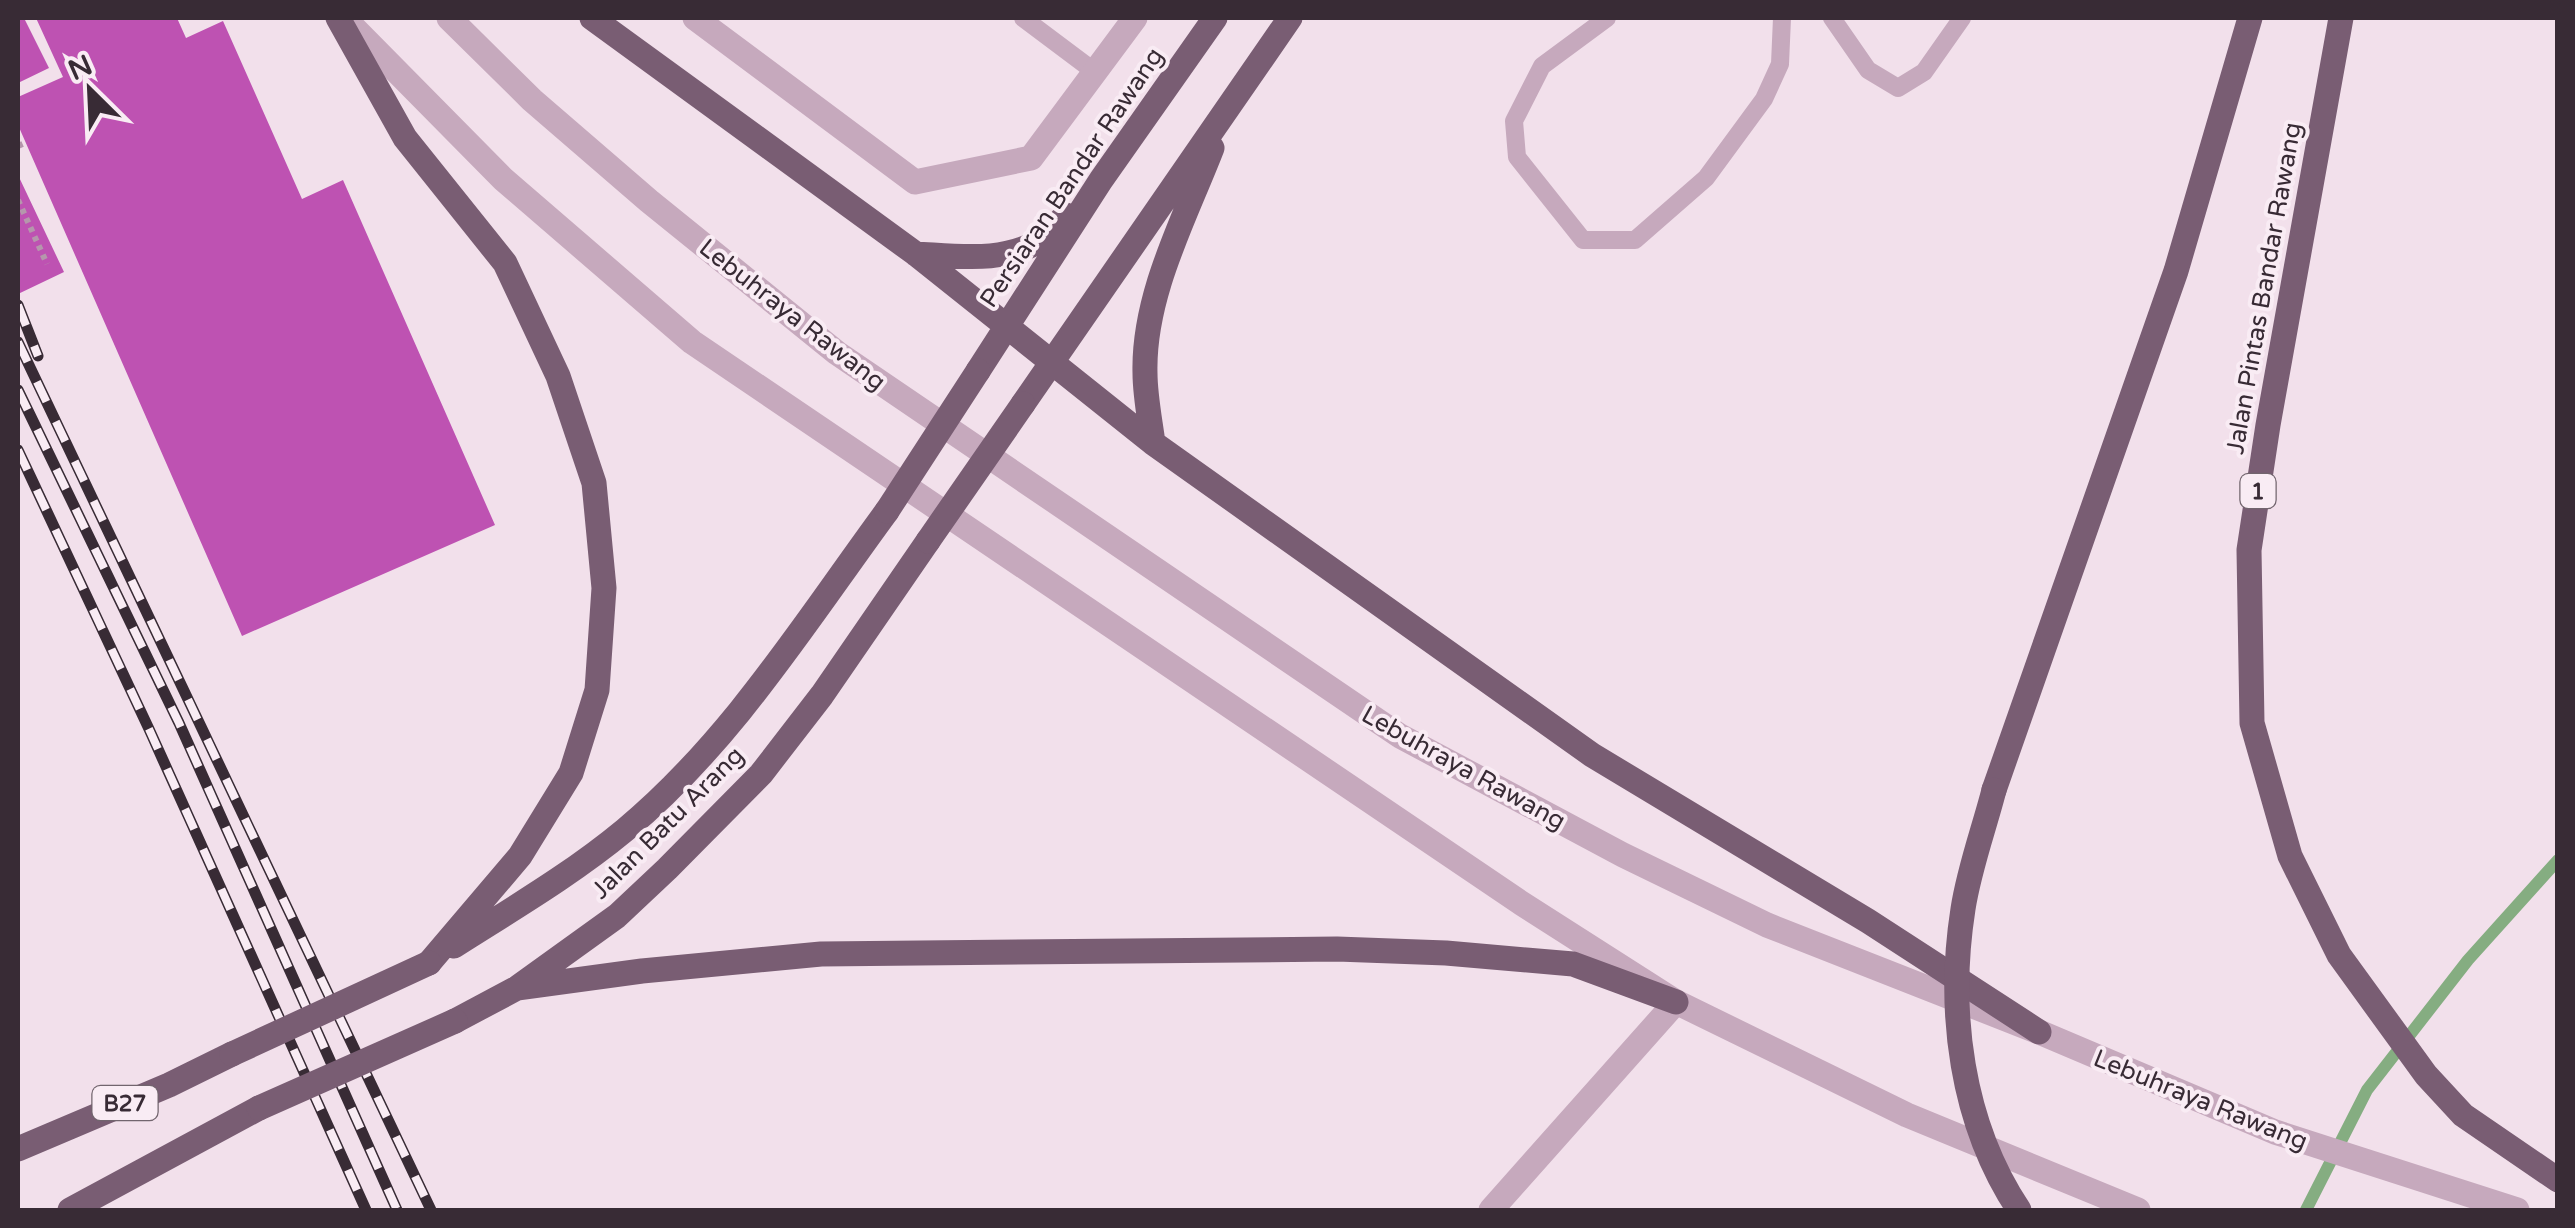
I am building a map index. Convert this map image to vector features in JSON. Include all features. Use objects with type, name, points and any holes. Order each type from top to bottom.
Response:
[{"type":"main road","points":[[341,18],[405,138],[505,263],[558,376],[594,483],[604,588],[597,690],[571,773],[520,856],[429,963]]},
{"type":"main road","points":[[592,18],[916,254],[1153,443],[1592,755],[1868,922],[2039,1032]]},
{"type":"main road","name":"Persiaran Bandar Rawang","points":[[429,963],[626,830],[745,705],[887,510],[1102,180],[1215,18]]},
{"type":"main road","points":[[1051,362],[1290,18]]},
{"type":"main road","points":[[2019,1210],[2001,1184],[1970,1098],[1956,1024],[1963,908],[1994,790],[2176,271],[2250,18]]},
{"type":"main road","name":"Jalan Pintas Bandar Rawang","points":[[2341,18],[2249,550],[2252,723],[2290,856],[2338,955],[2426,1075],[2463,1115],[2558,1180]]},
{"type":"main road","points":[[1153,443],[1145,371],[1151,314],[1229,106]]},
{"type":"main road","points":[[916,254],[974,257],[1006,254],[1024,247],[1041,240],[1102,180]]},
{"type":"main road","name":"Jalan Batu Arang","points":[[70,1210],[260,1108],[518,988],[616,916],[668,870],[761,774],[822,695],[1051,362]]},
{"type":"main road","points":[[518,988],[642,970],[820,954],[1337,949],[1573,964],[1676,1002]]},
{"type":"main road","name":"B27","points":[[18,1150],[429,963]]},
{"type":"street","points":[[341,18],[504,179],[692,342],[1521,903],[1676,1002],[1907,1115],[2138,1210]]},
{"type":"street","name":"Lebuhraya Rawang","points":[[449,18],[532,100],[649,202],[837,353],[1400,736],[1622,855],[1766,925],[2039,1032],[2275,1132],[2514,1210]]},
{"type":"street","points":[[695,18],[915,182],[1031,158],[1136,18]]},
{"type":"street","points":[[1491,1210],[1676,1002]]},
{"type":"lane","points":[[1023,18],[1095,72]]},
{"type":"lane","points":[[1607,18],[1542,66],[1514,122],[1516,158],[1583,240],[1634,240],[1706,178],[1764,99],[1780,64],[1782,18]]},
{"type":"lane","points":[[1832,18],[1868,70],[1898,88],[1924,72],[1962,18]]},
{"type":"path","points":[[18,200],[47,264]]},
{"type":"building","points":[[18,18],[24,18],[49,68],[18,83]]},
{"type":"building","points":[[36,18],[177,18],[186,38],[223,21],[302,199],[343,180],[495,525],[242,636],[18,125],[18,97],[63,77]]},
{"type":"building","points":[[18,175],[64,272],[18,294]]},
{"type":"waterway","points":[[2306,1210],[2367,1090],[2468,960],[2558,860]]},
{"type":"railway","points":[[18,305],[38,356]]},
{"type":"railway","points":[[18,342],[431,1210]]},
{"type":"railway","points":[[18,390],[179,723],[397,1210]]},
{"type":"railway","points":[[18,450],[366,1210]]}]
